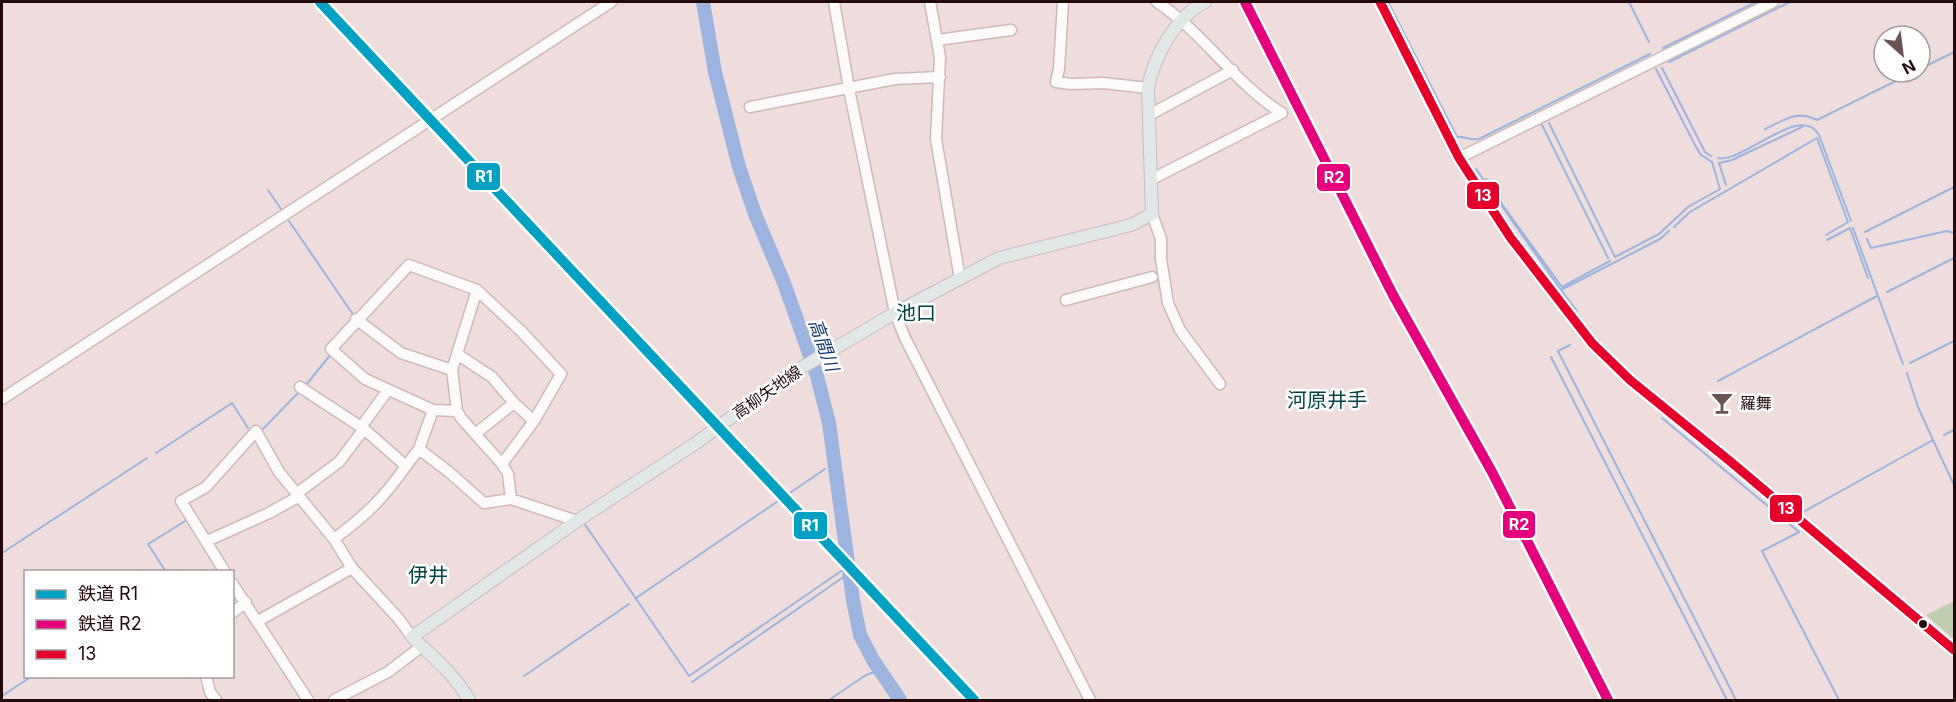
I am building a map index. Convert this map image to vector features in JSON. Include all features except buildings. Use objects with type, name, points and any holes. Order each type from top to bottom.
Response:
[{"type":"main road","points":[[1152,214],[1148,88],[1151,71],[1156,59],[1182,19],[1196,6],[1205,2]]},
{"type":"main road","points":[[1380,2],[1459,158],[1510,237],[1605,357],[1954,650]]},
{"type":"main road","name":"高柳矢地線","points":[[417,642],[577,521],[696,443],[789,375],[840,345],[999,258],[1131,225],[1152,214]]},
{"type":"main road","points":[[417,642],[446,669],[469,700]]},
{"type":"street","points":[[2,399],[611,2]]},
{"type":"street","points":[[834,2],[849,88],[895,313],[905,338],[1090,700]]},
{"type":"street","points":[[930,2],[937,40],[940,77],[936,139],[960,279]]},
{"type":"street","points":[[1063,2],[1060,59],[1056,82],[1103,83],[1148,88]]},
{"type":"street","points":[[1152,179],[1282,113],[1253,91],[1182,19],[1157,2]]},
{"type":"street","points":[[1459,158],[1773,2]]},
{"type":"street","points":[[937,40],[1011,30]]},
{"type":"street","points":[[1149,115],[1233,70]]},
{"type":"street","points":[[750,107],[895,79],[940,77]]},
{"type":"street","points":[[1152,214],[1161,239],[1161,259],[1168,303],[1180,330],[1220,384]]},
{"type":"street","points":[[457,411],[433,410],[365,379],[331,349],[410,265],[477,290],[521,331],[561,374],[534,421],[502,464]]},
{"type":"street","points":[[1066,300],[1152,278]]},
{"type":"street","points":[[477,290],[452,370],[457,411],[502,464],[508,474],[512,499]]},
{"type":"street","points":[[356,320],[401,353],[452,370]]},
{"type":"street","points":[[457,354],[492,377],[514,403],[534,421]]},
{"type":"street","points":[[300,387],[362,428],[406,466]]},
{"type":"street","points":[[207,541],[269,513],[297,496],[339,462],[388,390]]},
{"type":"street","points":[[475,434],[514,403]]},
{"type":"street","points":[[334,539],[362,518],[386,494],[419,449],[433,410]]},
{"type":"street","points":[[224,570],[181,501],[206,487],[256,431],[279,472],[297,496],[334,539],[352,568],[417,642],[388,672],[334,700]]},
{"type":"street","points":[[419,449],[484,503],[512,499],[577,521]]},
{"type":"street","points":[[258,621],[352,568]]},
{"type":"street","points":[[234,586],[258,621],[304,699]]},
{"type":"street","points":[[234,611],[246,602]]},
{"type":"street","points":[[207,678],[210,692],[216,700]]},
{"type":"green space","points":[[1954,601],[1954,639],[1926,615]]},
{"type":"waterway","name":"高間川","points":[[703,2],[715,72],[739,167],[817,376],[829,423],[853,600],[860,635],[873,660],[900,700]]},
{"type":"waterway","points":[[1388,2],[1457,137],[1479,139],[1650,54]]},
{"type":"waterway","points":[[1629,2],[1649,42]]},
{"type":"waterway","points":[[1663,48],[1756,2]]},
{"type":"waterway","points":[[1669,62],[1790,2]]},
{"type":"waterway","points":[[1932,63],[1954,52]]},
{"type":"waterway","points":[[1662,68],[1705,152],[1711,156]]},
{"type":"waterway","points":[[1549,123],[1615,257],[1659,234],[1688,207],[1720,189],[1712,162],[1701,155],[1696,147],[1656,69]]},
{"type":"waterway","points":[[1765,129],[1797,116],[1817,120],[1890,84]]},
{"type":"waterway","points":[[1542,125],[1608,258]]},
{"type":"waterway","points":[[1718,158],[1742,152],[1786,129],[1799,125],[1811,127],[1819,135],[1851,221]]},
{"type":"waterway","points":[[1726,185],[1719,163],[1732,160],[1802,127]]},
{"type":"waterway","points":[[1674,227],[1690,212],[1817,138],[1848,222],[1826,235]]},
{"type":"waterway","points":[[1476,169],[1561,290]]},
{"type":"waterway","points":[[1486,179],[1562,287],[1610,261]]},
{"type":"waterway","points":[[1865,232],[1954,187]]},
{"type":"waterway","points":[[268,190],[281,209]]},
{"type":"waterway","points":[[289,221],[352,313]]},
{"type":"waterway","points":[[1827,240],[1850,228],[1868,278]]},
{"type":"waterway","points":[[1853,228],[1903,364]]},
{"type":"waterway","points":[[1577,311],[1561,290],[1660,239],[1669,231]]},
{"type":"waterway","points":[[1867,239],[1871,248],[1947,231],[1954,233]]},
{"type":"waterway","points":[[1887,292],[1954,258]]},
{"type":"waterway","points":[[1718,381],[1877,296]]},
{"type":"waterway","points":[[1910,363],[1954,341]]},
{"type":"waterway","points":[[1570,345],[1558,351],[1736,700]]},
{"type":"waterway","points":[[306,385],[331,354]]},
{"type":"waterway","points":[[1551,357],[1727,700]]},
{"type":"waterway","points":[[1907,373],[1918,407],[1933,440]]},
{"type":"waterway","points":[[263,429],[299,392]]},
{"type":"waterway","points":[[156,453],[232,403],[248,428]]},
{"type":"waterway","points":[[1662,418],[1799,532],[1762,551],[1839,700]]},
{"type":"waterway","points":[[1944,435],[1954,430]]},
{"type":"waterway","points":[[1805,511],[1933,440],[1954,485]]},
{"type":"waterway","points":[[2,553],[147,458]]},
{"type":"waterway","points":[[636,598],[825,469]]},
{"type":"waterway","points":[[165,570],[148,544],[187,520]]},
{"type":"waterway","points":[[584,523],[689,676],[844,569]]},
{"type":"waterway","points":[[692,682],[845,576]]},
{"type":"waterway","points":[[524,676],[629,604]]},
{"type":"waterway","points":[[829,700],[866,675],[880,670]]},
{"type":"waterway","points":[[2,696],[29,678]]},
{"type":"rail line","name":"R1","points":[[320,2],[974,700]]},
{"type":"rail line","name":"R2","points":[[1245,2],[1393,295],[1492,472],[1608,700]]},
{"type":"transit line","name":"13","points":[[1380,2],[1459,158],[1510,237],[1592,343],[1630,380],[1954,650]]},
{"type":"place","name":"羅舞","points":[[1722,403]]},
{"type":"district","name":"池口","points":[[916,313]]},
{"type":"district","name":"河原井手","points":[[1327,400]]},
{"type":"district","name":"伊井","points":[[428,575]]}]
